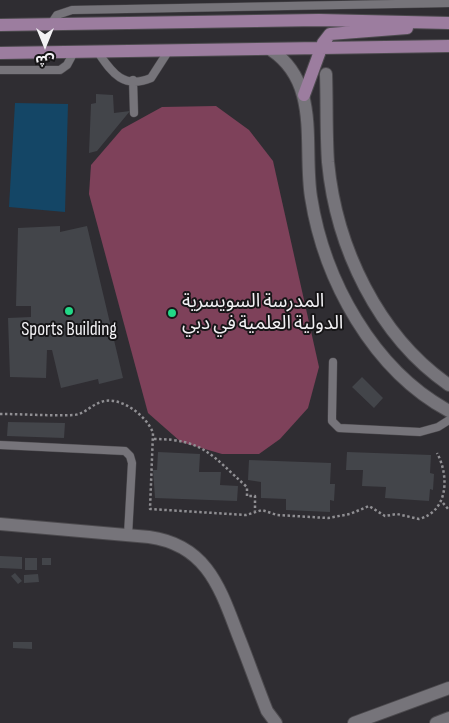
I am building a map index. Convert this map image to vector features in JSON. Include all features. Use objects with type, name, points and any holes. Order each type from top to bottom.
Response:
[{"type":"street","points":[[0,25],[319,20],[449,23]]},
{"type":"street","points":[[304,95],[327,36],[334,32],[391,31],[421,23]]},
{"type":"street","points":[[0,53],[449,46]]},
{"type":"street","points":[[272,50],[289,64],[301,84],[304,95],[311,199],[322,244],[337,284],[358,322],[384,357],[416,388],[449,412]]},
{"type":"street","points":[[326,74],[328,163],[337,209],[351,254],[372,298],[396,336],[424,366],[449,385]]},
{"type":"street","points":[[0,524],[162,539],[176,544],[194,555],[209,570],[222,595],[272,720]]},
{"type":"street","points":[[354,723],[449,688]]},
{"type":"street","points":[[436,723],[449,718]]},
{"type":"lane","points":[[51,24],[57,15],[72,10],[449,3]]},
{"type":"lane","points":[[97,51],[114,74],[123,80],[133,80],[146,79],[154,74],[169,50]]},
{"type":"lane","points":[[0,70],[60,70],[67,65],[74,52]]},
{"type":"lane","points":[[133,80],[134,113]]},
{"type":"lane","points":[[333,362],[332,416],[335,425],[339,428],[420,432],[438,427],[449,420]]},
{"type":"lane","points":[[0,445],[125,451],[130,456],[132,463],[128,535]]},
{"type":"path","points":[[0,414],[79,414],[102,402],[111,400],[129,407],[151,427],[154,440],[150,509],[246,515],[255,511],[266,511],[277,515],[334,518],[369,506],[384,516],[397,514],[415,519],[434,512],[443,503],[449,479],[445,464],[437,453]]},
{"type":"path","points":[[154,440],[185,441],[205,450],[247,487],[247,496],[255,496],[255,511]]},
{"type":"path","points":[[443,503],[449,510]]},
{"type":"shaded area","points":[[216,106],[249,130],[273,161],[319,367],[308,408],[280,439],[259,454],[222,454],[181,442],[148,413],[89,194],[91,165],[122,129],[162,107]]},
{"type":"water","points":[[15,103],[68,104],[65,212],[9,207]]},
{"type":"building","points":[[96,94],[113,95],[114,113],[130,111],[97,151],[89,153],[91,104],[96,103]]},
{"type":"building","name":"Sports Building","points":[[60,226],[60,232],[87,226],[123,378],[99,384],[98,379],[61,388],[52,350],[47,350],[46,378],[10,377],[8,318],[31,317],[31,306],[16,306],[18,228]]},
{"type":"building","points":[[362,377],[383,398],[374,408],[352,387]]},
{"type":"building","points":[[8,422],[65,423],[64,438],[7,436]]},
{"type":"building","points":[[158,452],[200,454],[199,472],[221,472],[220,485],[238,486],[237,501],[155,498],[153,470],[157,470]]},
{"type":"building","points":[[347,452],[431,455],[430,473],[434,474],[433,490],[430,489],[429,501],[385,498],[386,487],[362,486],[363,470],[346,470]]},
{"type":"building","points":[[249,460],[331,463],[330,484],[335,484],[334,501],[330,500],[330,512],[286,510],[286,499],[261,498],[261,482],[248,480]]},
{"type":"building","points":[[0,556],[22,557],[22,569],[0,568]]},
{"type":"building","points":[[25,558],[37,558],[37,570],[25,570]]},
{"type":"building","points":[[42,558],[51,558],[51,565],[42,565]]},
{"type":"building","points":[[15,573],[22,581],[18,584],[11,576]]},
{"type":"building","points":[[38,574],[39,582],[24,583],[24,575]]},
{"type":"building","points":[[13,642],[32,642],[32,649],[13,648]]},
{"type":"place","name":"Sports Building","points":[[69,311]]},
{"type":"place","name":"المدرسة السويسرية الدولية العلمية في دبي","points":[[172,313]]}]
